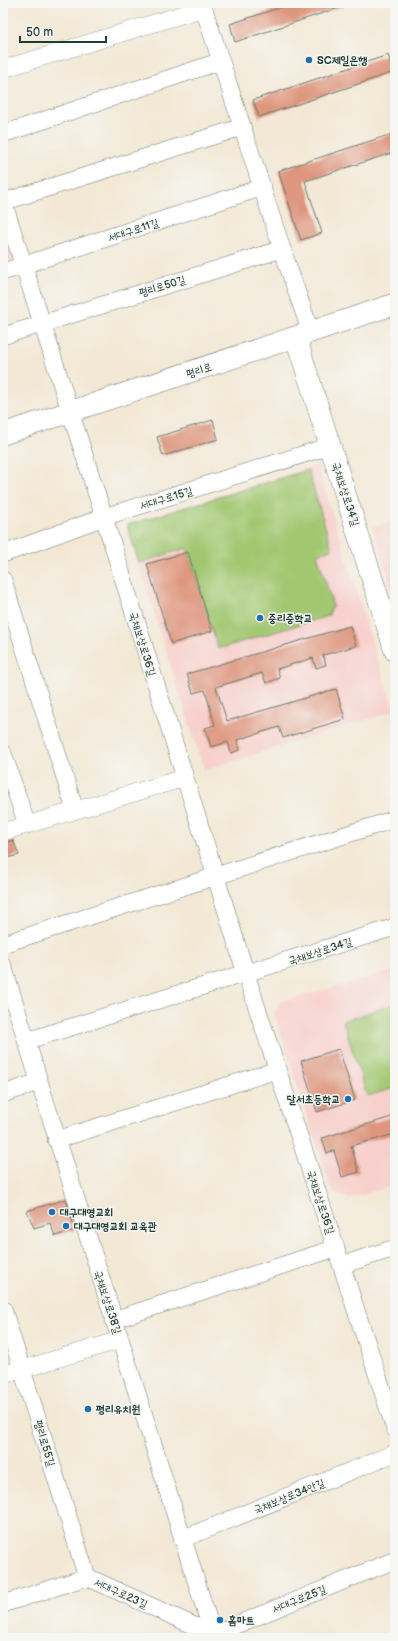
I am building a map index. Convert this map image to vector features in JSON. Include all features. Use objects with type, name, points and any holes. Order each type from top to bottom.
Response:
[{"type":"main road","name":"평리로","points":[[3,434],[395,304]]},
{"type":"main road","name":"국채보상로34길","points":[[304,335],[330,446],[395,650]]},
{"type":"street","points":[[3,69],[203,5],[282,249],[304,335]]},
{"type":"street","points":[[3,134],[221,61]]},
{"type":"street","points":[[3,201],[242,127]]},
{"type":"street","name":"서대구로11길","points":[[3,272],[263,187]]},
{"type":"street","name":"국채보상로36길","points":[[3,201],[104,517],[246,974],[395,1429]]},
{"type":"street","name":"평리로50길","points":[[3,336],[282,249]]},
{"type":"street","name":"서대구로15길","points":[[3,554],[104,517],[330,446]]},
{"type":"street","points":[[3,580],[75,810]]},
{"type":"street","points":[[3,753],[27,825]]},
{"type":"street","points":[[3,832],[184,778]]},
{"type":"street","points":[[3,944],[395,818]]},
{"type":"street","name":"국채보상로34길","points":[[246,974],[395,927]]},
{"type":"street","name":"국채보상로38길","points":[[3,968],[182,1539],[210,1637]]},
{"type":"street","points":[[26,1041],[246,974]]},
{"type":"street","points":[[56,1140],[277,1070]]},
{"type":"street","points":[[3,1094],[38,1082]]},
{"type":"street","points":[[113,1320],[336,1248]]},
{"type":"street","points":[[342,1265],[395,1248]]},
{"type":"street","name":"평리로55길","points":[[3,1309],[87,1578]]},
{"type":"street","points":[[3,1375],[120,1340]]},
{"type":"street","name":"국채보상로34안길","points":[[182,1539],[395,1453]]},
{"type":"street","name":"서대구로25길","points":[[210,1637],[395,1560]]},
{"type":"street","name":"서대구로23길","points":[[3,1604],[87,1578],[210,1637]]},
{"type":"shaded area","points":[[3,219],[16,260],[3,264]]},
{"type":"shaded area","name":"중리중학교","points":[[317,465],[394,711],[204,770],[126,525]]},
{"type":"shaded area","points":[[395,520],[395,599],[373,527]]},
{"type":"shaded area","name":"달서초등학교","points":[[395,970],[395,1185],[349,1199],[332,1192],[274,1013],[280,1002]]},
{"type":"green space","points":[[308,470],[332,549],[317,554],[333,606],[328,616],[218,649],[187,548],[139,563],[127,525]]},
{"type":"green space","points":[[395,1004],[395,1088],[367,1096],[343,1021]]},
{"type":"building","points":[[294,3],[347,3],[347,5],[235,42],[230,24]]},
{"type":"building","points":[[388,55],[394,72],[259,117],[253,100]]},
{"type":"building","points":[[395,133],[395,152],[305,181],[322,233],[301,240],[278,171]]},
{"type":"building","points":[[213,420],[218,439],[163,456],[157,437]]},
{"type":"building","points":[[188,552],[212,631],[171,644],[147,564]]},
{"type":"building","points":[[350,626],[356,646],[323,655],[326,665],[316,668],[313,658],[277,669],[280,678],[266,683],[262,673],[216,687],[227,721],[336,689],[345,719],[283,738],[279,727],[237,740],[240,750],[231,753],[228,742],[211,747],[205,728],[215,725],[205,690],[193,693],[187,674]]},
{"type":"building","points":[[13,840],[19,855],[3,859],[3,843]]},
{"type":"building","points":[[339,1049],[355,1100],[317,1112],[301,1061]]},
{"type":"building","points":[[395,1116],[395,1134],[351,1146],[359,1172],[342,1177],[334,1151],[327,1153],[322,1138]]},
{"type":"building","name":"대구대영교회","points":[[66,1199],[75,1230],[55,1236],[50,1223],[34,1228],[27,1211]]},
{"type":"place","name":"SC제일은행","points":[[309,60]]},
{"type":"place","name":"중리중학교","points":[[260,618]]},
{"type":"place","name":"달서초등학교","points":[[348,1099]]},
{"type":"place","name":"대구대영교회","points":[[52,1212]]},
{"type":"place","name":"대구대영교회 교육관","points":[[66,1226]]},
{"type":"place","name":"평리유치원","points":[[88,1409]]},
{"type":"place","name":"홈마트","points":[[220,1620]]}]
